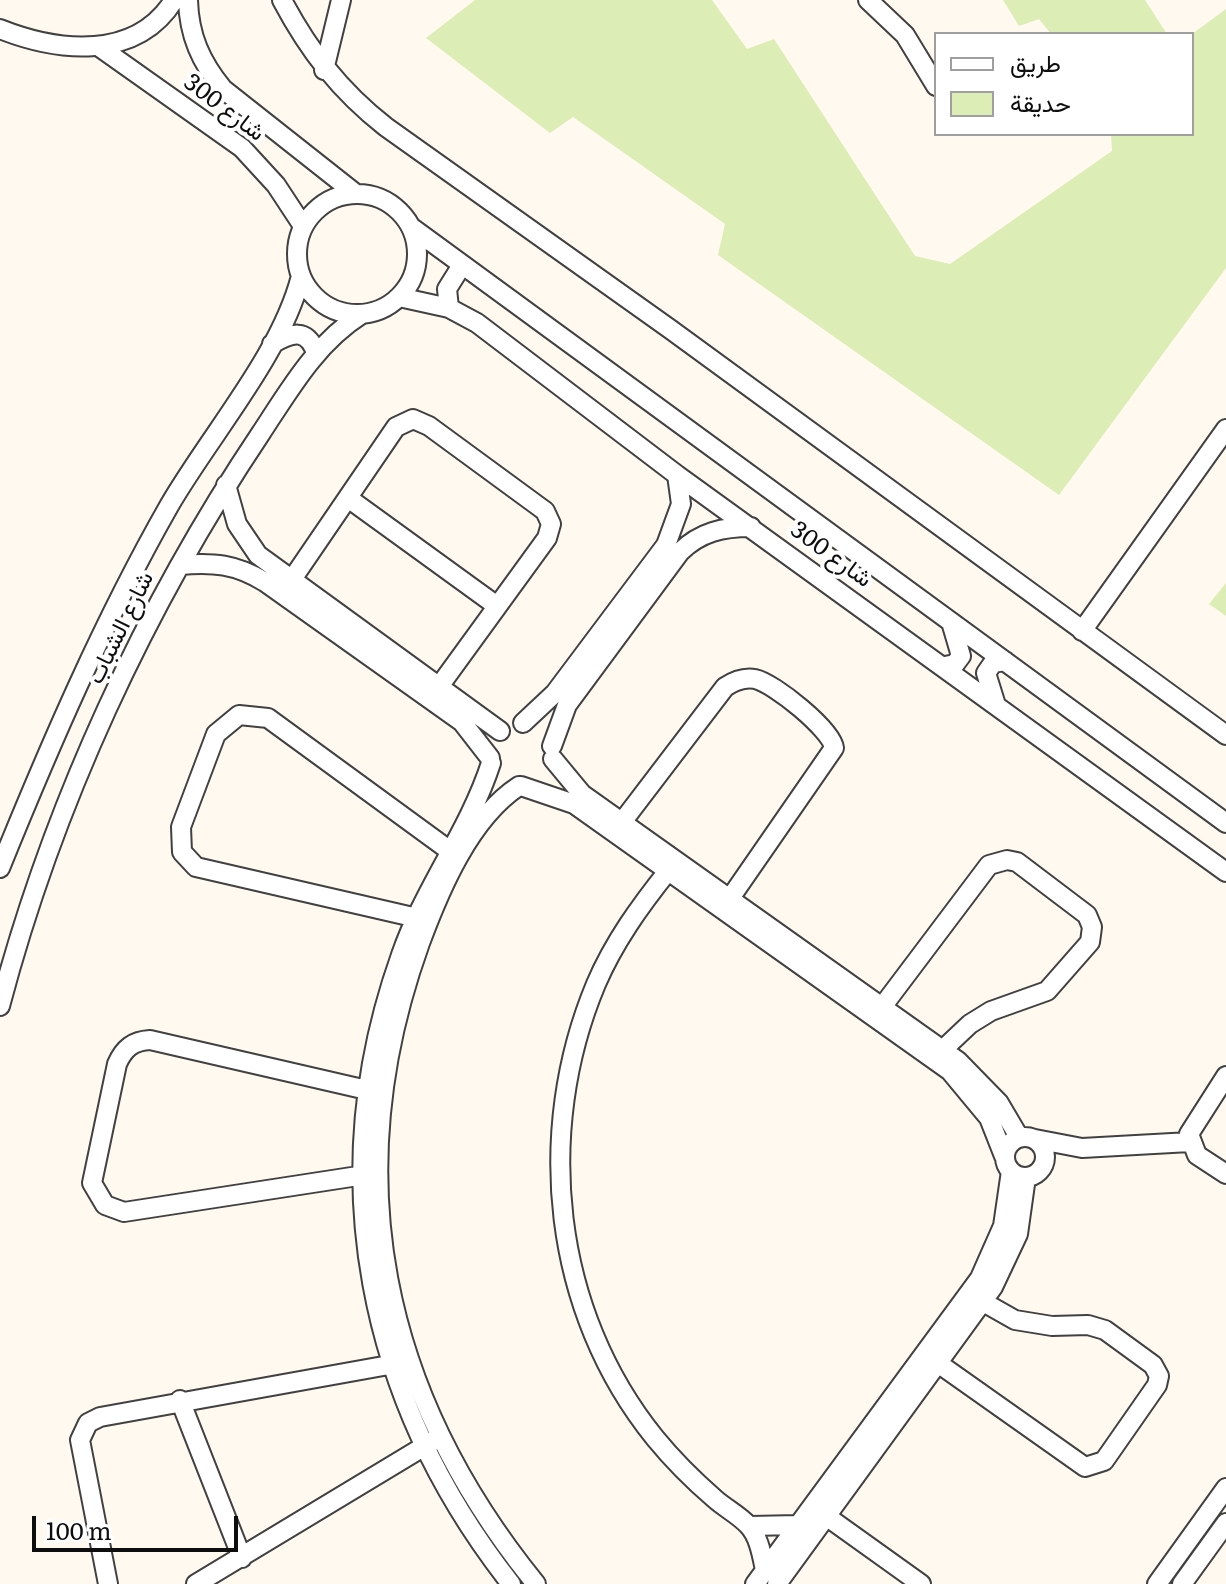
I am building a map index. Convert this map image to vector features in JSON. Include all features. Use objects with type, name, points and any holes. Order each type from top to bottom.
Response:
[{"type":"street","points":[[0,29],[41,43],[98,46],[138,35],[159,19],[174,0]]},
{"type":"street","name":"شارع 300","points":[[188,0],[195,45],[207,69],[223,89],[356,194]]},
{"type":"street","points":[[282,0],[324,70],[353,101],[386,127],[683,339],[1226,735]]},
{"type":"street","points":[[324,70],[341,0]]},
{"type":"street","points":[[868,0],[905,35],[934,83]]},
{"type":"street","name":"شارع 300","points":[[98,46],[242,148],[276,185],[303,226]]},
{"type":"street","points":[[356,194],[382,199],[394,206],[411,227],[417,256],[415,270],[399,297],[376,311],[362,314],[332,308],[309,290],[301,276],[297,251],[303,226],[325,203],[356,194]]},
{"type":"street","name":"شارع 300","points":[[411,227],[1226,823]]},
{"type":"street","points":[[449,308],[447,289],[462,265]]},
{"type":"street","name":"شارع الشباب","points":[[0,868],[38,774],[134,568],[286,319],[301,276]]},
{"type":"street","name":"شارع 300","points":[[399,297],[449,308],[477,323],[677,475],[1226,872]]},
{"type":"street","name":"شارع الشباب","points":[[0,1006],[4,979],[107,711],[180,565],[226,485],[316,353],[362,314]]},
{"type":"street","points":[[271,344],[288,335],[302,334],[309,338],[316,353]]},
{"type":"street","points":[[287,587],[396,427],[413,419],[429,426],[549,517],[547,538],[434,693]]},
{"type":"street","points":[[1082,631],[1226,429]]},
{"type":"street","points":[[511,1584],[451,1499],[399,1363],[392,1300],[370,1175],[375,1092],[422,919],[455,854],[490,761],[492,743],[500,731],[523,723],[541,710],[666,545],[679,519],[681,489],[677,475]]},
{"type":"street","points":[[226,485],[237,524],[246,540],[287,587],[434,693],[500,731]]},
{"type":"street","points":[[348,498],[497,606]]},
{"type":"street","points":[[679,519],[692,524],[700,536]]},
{"type":"street","points":[[455,854],[494,807],[520,786],[542,779],[567,705],[680,552],[700,536],[731,527],[751,527]]},
{"type":"street","points":[[180,565],[224,564],[287,587]]},
{"type":"street","points":[[945,666],[955,664],[961,656],[951,622]]},
{"type":"street","points":[[995,702],[986,673],[993,663],[1005,661]]},
{"type":"street","points":[[618,827],[725,687],[745,679],[767,683],[829,732],[834,748],[726,904]]},
{"type":"street","points":[[434,693],[462,722],[505,782],[574,804],[618,827],[987,1088],[1045,1157],[1020,1169]]},
{"type":"street","points":[[422,919],[196,867],[188,861],[179,835],[216,734],[239,715],[254,714],[268,718],[455,854]]},
{"type":"street","points":[[523,723],[538,728],[573,787],[668,871],[726,904]]},
{"type":"street","points":[[878,1012],[989,865],[1007,860],[1017,862],[1087,915],[1092,927],[1090,942],[1047,991],[991,1011],[970,1024],[938,1054]]},
{"type":"street","points":[[668,871],[617,942],[582,1022],[562,1107],[560,1195],[575,1281],[589,1322],[629,1400],[683,1469],[750,1526],[766,1579]]},
{"type":"street","points":[[370,1175],[124,1212],[105,1205],[92,1183],[117,1064],[122,1053],[139,1041],[150,1040],[375,1092]]},
{"type":"street","points":[[938,1054],[978,1101],[1020,1169]]},
{"type":"street","points":[[1226,1076],[1191,1126],[1190,1142],[1197,1155],[1226,1174]]},
{"type":"street","points":[[766,1579],[976,1298],[1003,1270],[1018,1234],[1020,1169],[1012,1141],[1027,1138],[1082,1148],[1190,1142]]},
{"type":"street","points":[[1020,1169],[1082,1148]]},
{"type":"street","points":[[932,1359],[1085,1467],[1104,1461],[1157,1385],[1159,1376],[1153,1365],[1105,1330],[1088,1325],[1033,1324],[1015,1320],[976,1298]]},
{"type":"street","points":[[108,1584],[81,1450],[82,1431],[100,1417],[180,1400],[399,1363]]},
{"type":"street","points":[[180,1400],[242,1558]]},
{"type":"street","points":[[196,1584],[431,1442]]},
{"type":"street","points":[[431,1442],[536,1584]]},
{"type":"street","points":[[1157,1584],[1226,1488]]},
{"type":"street","points":[[766,1579],[798,1525],[819,1511]]},
{"type":"street","points":[[819,1511],[921,1584]]},
{"type":"street","points":[[1182,1584],[1226,1523]]},
{"type":"street","points":[[750,1526],[798,1525]]},
{"type":"green space","points":[[475,0],[712,0],[747,49],[774,39],[915,256],[950,264],[1112,151],[1111,136],[1194,136],[1194,33],[1226,9],[1226,268],[1059,495],[718,255],[725,224],[573,117],[550,133],[426,38]]},
{"type":"green space","points":[[1003,0],[1145,0],[1166,32],[1049,32],[1039,19],[1019,26]]},
{"type":"green space","points":[[1226,583],[1226,616],[1209,604]]}]
